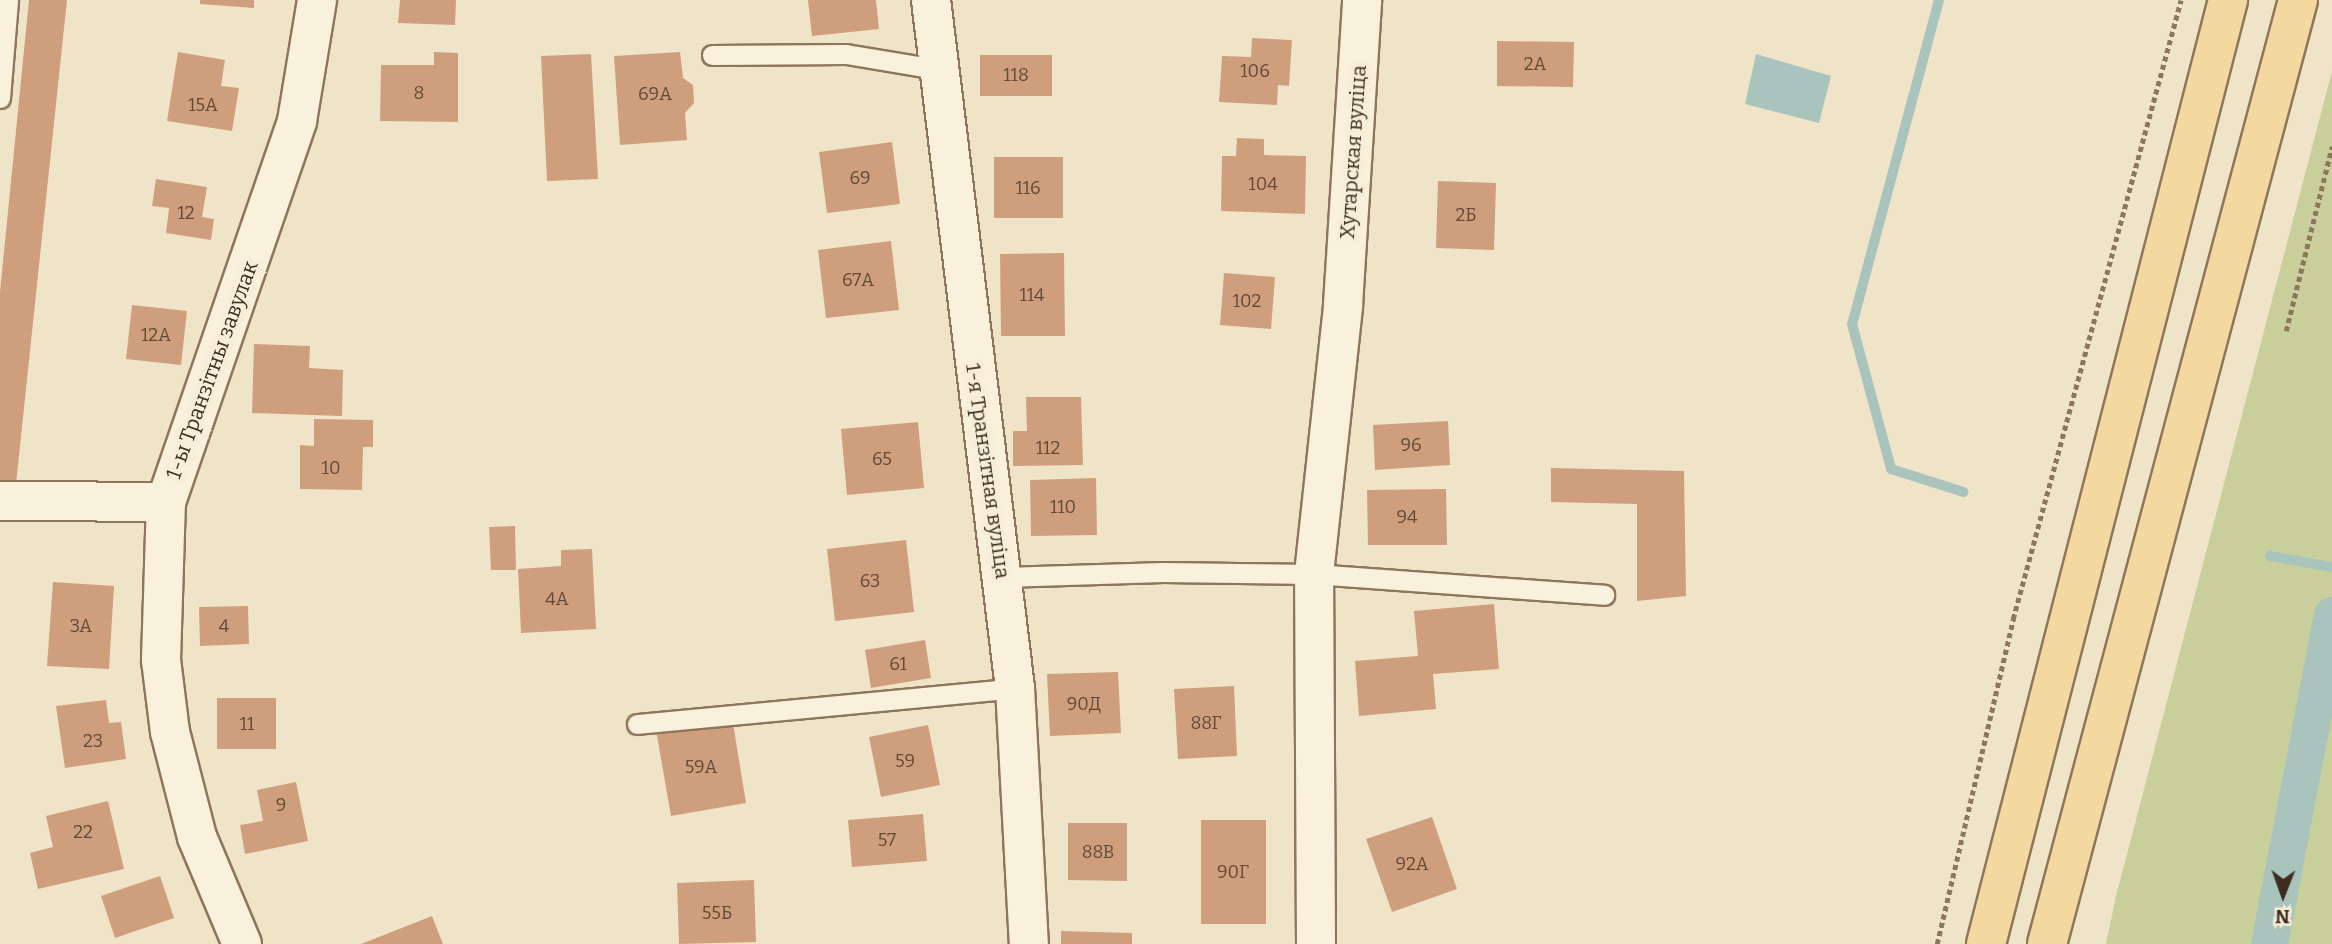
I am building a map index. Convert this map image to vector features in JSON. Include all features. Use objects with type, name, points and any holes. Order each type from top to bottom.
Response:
[{"type":"main road","points":[[1986,944],[2228,0]]},
{"type":"main road","points":[[2047,944],[2298,0]]},
{"type":"street","name":"1-ы Транзітны завулак","points":[[242,944],[197,837],[170,732],[161,660],[166,502],[297,121],[317,0]]},
{"type":"street","name":"1-я Транзітная вуліца","points":[[931,0],[937,69],[1015,688],[1029,944]]},
{"type":"street","name":"Хутарская вуліца","points":[[1314,574],[1343,305],[1362,0]]},
{"type":"street","points":[[0,501],[166,502]]},
{"type":"street","points":[[1314,574],[1316,944]]},
{"type":"lane","points":[[1,88],[8,0]]},
{"type":"lane","points":[[712,55],[846,54],[937,69]]},
{"type":"lane","points":[[1003,577],[1314,574],[1604,595]]},
{"type":"lane","points":[[637,724],[1015,688]]},
{"type":"path","points":[[1937,944],[2013,619],[2181,0]]},
{"type":"path","points":[[2286,331],[2332,147]]},
{"type":"green space","points":[[2332,71],[2332,944],[2106,944],[2116,896]]},
{"type":"water","points":[[1756,54],[1831,76],[1819,123],[1745,104]]},
{"type":"building","points":[[29,0],[67,0],[16,484],[0,482],[0,292]]},
{"type":"building","points":[[200,0],[254,0],[254,8],[200,4]]},
{"type":"building","points":[[400,0],[456,0],[455,25],[398,23]]},
{"type":"building","points":[[808,0],[876,0],[879,29],[812,36]]},
{"type":"building","points":[[1252,38],[1292,40],[1289,86],[1278,85],[1277,105],[1219,102],[1222,56],[1251,57]]},
{"type":"building","points":[[1497,41],[1574,42],[1573,87],[1497,86]]},
{"type":"building","points":[[178,52],[225,60],[221,86],[239,88],[232,131],[167,121]]},
{"type":"building","points":[[434,52],[458,53],[458,122],[380,121],[381,65],[434,65]]},
{"type":"building","points":[[680,52],[683,78],[693,85],[694,103],[685,113],[687,140],[620,145],[614,56]]},
{"type":"building","points":[[591,54],[598,179],[547,181],[541,56]]},
{"type":"building","points":[[980,55],[1052,55],[1052,96],[980,96]]},
{"type":"building","points":[[1237,138],[1264,139],[1264,155],[1306,156],[1305,214],[1221,211],[1222,156],[1236,156]]},
{"type":"building","points":[[892,142],[900,204],[827,213],[819,152]]},
{"type":"building","points":[[994,157],[1063,157],[1063,218],[994,218]]},
{"type":"building","points":[[156,179],[207,187],[202,217],[214,219],[211,240],[166,233],[169,208],[152,206]]},
{"type":"building","points":[[1438,181],[1496,183],[1494,250],[1436,248]]},
{"type":"building","points":[[891,241],[899,310],[826,318],[818,250]]},
{"type":"building","points":[[1064,253],[1065,336],[1001,336],[1000,254]]},
{"type":"building","points":[[1224,273],[1275,277],[1271,329],[1220,325]]},
{"type":"building","points":[[132,305],[187,311],[181,365],[126,359]]},
{"type":"building","points":[[254,344],[310,346],[309,368],[343,370],[342,416],[252,413]]},
{"type":"building","points":[[1026,397],[1081,397],[1083,465],[1013,466],[1013,431],[1027,431]]},
{"type":"building","points":[[314,419],[373,420],[373,447],[363,447],[362,490],[300,489],[300,445],[314,446]]},
{"type":"building","points":[[1448,421],[1450,465],[1375,470],[1373,425]]},
{"type":"building","points":[[918,422],[924,488],[847,495],[841,429]]},
{"type":"building","points":[[1551,468],[1684,471],[1686,596],[1637,601],[1637,504],[1551,502]]},
{"type":"building","points":[[1096,478],[1097,535],[1031,536],[1030,480]]},
{"type":"building","points":[[1446,489],[1447,545],[1368,545],[1367,490]]},
{"type":"building","points":[[515,526],[516,570],[491,570],[489,527]]},
{"type":"building","points":[[906,540],[914,612],[835,621],[827,549]]},
{"type":"building","points":[[592,549],[596,629],[521,633],[518,569],[561,566],[561,550]]},
{"type":"building","points":[[53,582],[114,586],[109,669],[47,666]]},
{"type":"building","points":[[1494,604],[1499,669],[1433,674],[1436,709],[1359,716],[1355,661],[1418,656],[1414,611]]},
{"type":"building","points":[[248,606],[249,644],[200,646],[199,607]]},
{"type":"building","points":[[925,640],[931,678],[871,688],[865,650]]},
{"type":"building","points":[[1118,672],[1121,733],[1050,736],[1047,674]]},
{"type":"building","points":[[1234,686],[1237,756],[1178,759],[1174,689]]},
{"type":"building","points":[[217,698],[276,698],[276,749],[217,749]]},
{"type":"building","points":[[106,700],[109,723],[121,722],[126,759],[65,768],[56,706]]},
{"type":"building","points":[[732,717],[746,803],[671,816],[656,730]]},
{"type":"building","points":[[928,725],[940,785],[881,797],[869,737]]},
{"type":"building","points":[[296,782],[308,841],[245,854],[240,825],[263,821],[257,790]]},
{"type":"building","points":[[108,801],[124,869],[38,889],[30,853],[53,847],[46,816]]},
{"type":"building","points":[[923,814],[927,861],[852,867],[848,820]]},
{"type":"building","points":[[1432,817],[1457,889],[1392,912],[1366,839]]},
{"type":"building","points":[[1201,820],[1266,820],[1266,924],[1201,924]]},
{"type":"building","points":[[1068,823],[1127,823],[1127,881],[1068,880]]},
{"type":"building","points":[[160,876],[174,918],[115,938],[101,896]]},
{"type":"building","points":[[754,880],[756,942],[679,944],[677,883]]},
{"type":"building","points":[[432,916],[443,944],[361,944]]},
{"type":"building","points":[[1061,931],[1132,933],[1132,944],[1061,944]]},
{"type":"waterway","points":[[1939,0],[1852,324],[1891,469],[1963,492]]},
{"type":"waterway","points":[[2270,556],[2332,567]]},
{"type":"waterway","points":[[2269,944],[2332,615]]}]
